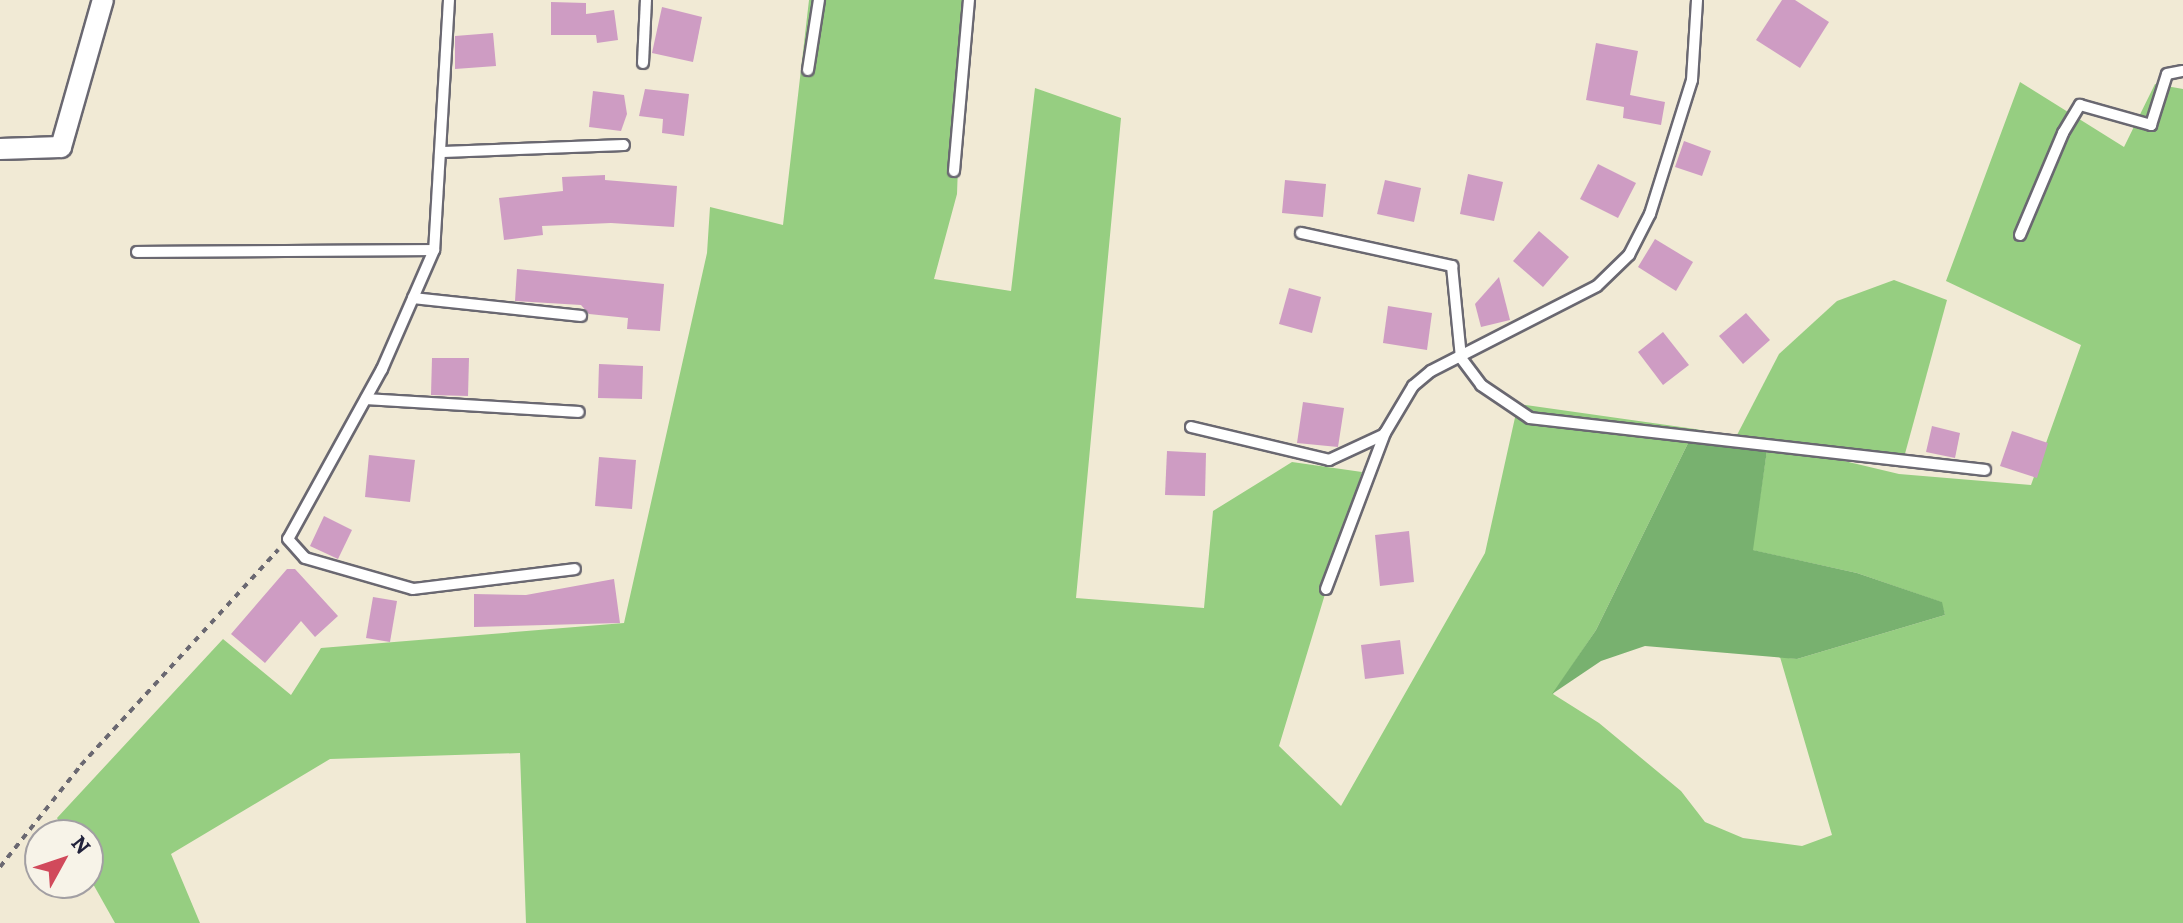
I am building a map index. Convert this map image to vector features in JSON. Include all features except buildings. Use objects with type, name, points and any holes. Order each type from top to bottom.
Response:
[{"type":"street","points":[[0,149],[61,147],[103,0]]},
{"type":"lane","points":[[449,0],[443,152],[434,250],[366,399],[288,539],[305,558],[413,589],[575,569]]},
{"type":"lane","points":[[643,63],[646,0]]},
{"type":"lane","points":[[808,70],[819,0]]},
{"type":"lane","points":[[954,171],[969,0]]},
{"type":"lane","points":[[1326,589],[1385,433],[1413,386],[1431,371],[1597,286],[1629,255],[1650,214],[1692,80],[1697,0]]},
{"type":"lane","points":[[2020,235],[2063,133],[2080,105],[2151,125],[2167,74],[2183,71]]},
{"type":"lane","points":[[443,152],[624,145]]},
{"type":"lane","points":[[1301,233],[1452,266],[1461,358],[1481,385],[1530,418],[1985,470]]},
{"type":"lane","points":[[137,252],[434,250]]},
{"type":"lane","points":[[413,298],[581,316]]},
{"type":"lane","points":[[366,399],[579,412]]},
{"type":"lane","points":[[1191,427],[1329,460],[1385,433]]},
{"type":"path","points":[[0,867],[81,765],[288,539]]},
{"type":"green space","points":[[809,0],[964,0],[957,194],[934,279],[1011,291],[1035,88],[1121,118],[1076,598],[1204,608],[1213,511],[1292,462],[1362,472],[1279,746],[1341,806],[1485,553],[1518,404],[1695,429],[1596,630],[1553,694],[1599,723],[1681,791],[1705,822],[1743,838],[1802,846],[1832,835],[1780,657],[1797,659],[1945,615],[1941,602],[1857,573],[1752,550],[1768,443],[1899,474],[2031,485],[2081,345],[1946,281],[2020,82],[2124,147],[2155,84],[2183,89],[2183,923],[526,923],[520,753],[330,759],[171,854],[200,923],[115,923],[102,899],[104,899],[104,819],[57,818],[223,639],[291,695],[321,648],[624,623],[707,253],[710,207],[783,225]]},
{"type":"green space","points":[[1894,280],[1947,300],[1903,461],[1737,435],[1779,354],[1837,301]]},
{"type":"green space","points":[[1695,429],[1768,443],[1753,550],[1857,573],[1942,602],[1945,615],[1797,659],[1645,646],[1601,661],[1552,694],[1596,630]]}]
